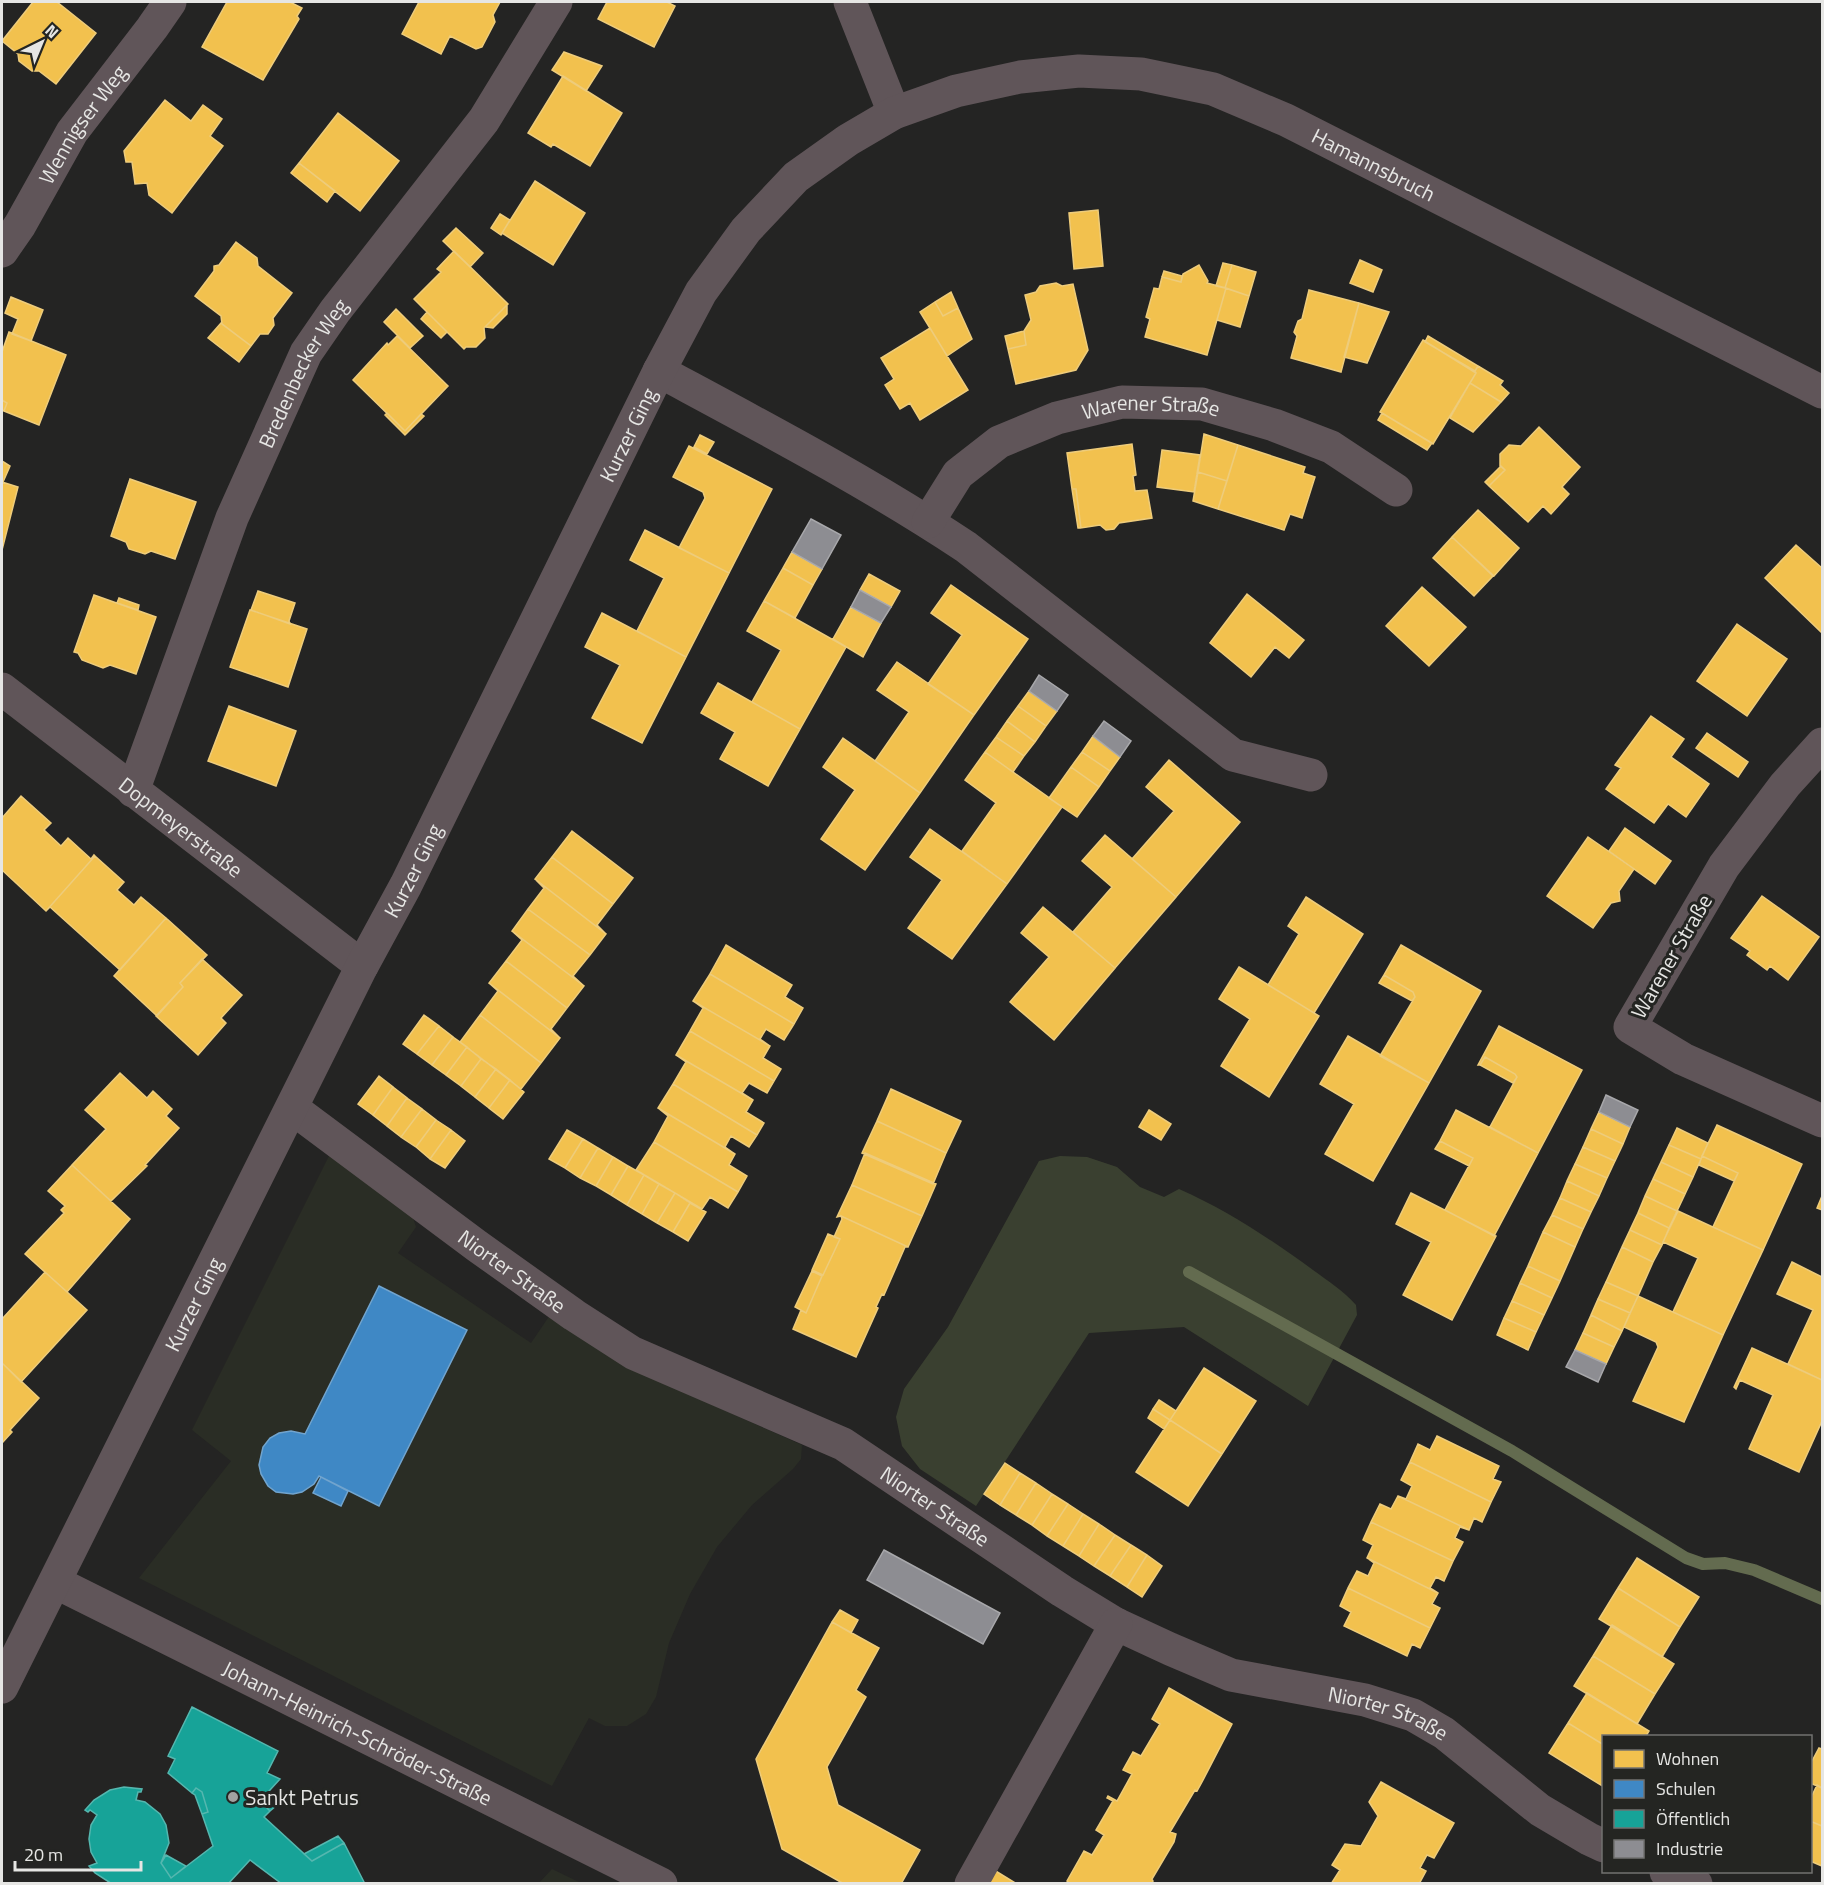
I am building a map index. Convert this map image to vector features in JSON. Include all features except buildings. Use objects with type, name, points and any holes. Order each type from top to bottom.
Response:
[{"type":"street","name":"Wennigser Weg","points":[[2,251],[20,225],[72,132],[170,2]]},
{"type":"street","name":"Bredenbecker Weg","points":[[133,791],[232,518],[306,353],[335,311],[484,120],[556,2]]},
{"type":"street","points":[[849,2],[894,113]]},
{"type":"street","name":"Hamannsbruch","points":[[894,113],[956,91],[1020,77],[1078,71],[1141,74],[1213,89],[1296,125],[1822,392]]},
{"type":"street","name":"Kurzer Ging","points":[[2,1687],[362,966],[406,885],[659,371],[701,292],[746,230],[796,177],[848,140],[894,113]]},
{"type":"street","points":[[659,371],[828,463],[966,547],[1233,755],[1311,775]]},
{"type":"street","name":"Warener Straße","points":[[928,522],[958,474],[999,442],[1057,418],[1122,402],[1202,404],[1274,424],[1331,447],[1396,490]]},
{"type":"street","name":"Dopmeyerstraße","points":[[2,689],[362,966]]},
{"type":"street","name":"Warener Straße","points":[[1822,744],[1785,785],[1724,866],[1630,1027],[1683,1059],[1822,1121]]},
{"type":"street","name":"Niorter Straße","points":[[292,1108],[574,1315],[633,1353],[843,1444],[1062,1591],[1116,1624],[1231,1675],[1365,1701],[1413,1714],[1444,1733],[1540,1810],[1602,1845]]},
{"type":"street","name":"Johann-Heinrich-Schröder-Straße","points":[[55,1582],[661,1884]]},
{"type":"street","points":[[971,1884],[1116,1624]]},
{"type":"street","points":[[1668,1873],[1696,1884]]},
{"type":"shaded area","points":[[330,1154],[412,1215],[416,1227],[398,1253],[531,1343],[550,1315],[641,1373],[802,1445],[801,1459],[793,1469],[752,1505],[717,1547],[690,1594],[669,1643],[656,1697],[646,1714],[627,1726],[605,1726],[589,1718],[552,1786],[139,1578],[231,1461],[192,1430]]},
{"type":"shaded area","points":[[552,1869],[581,1883],[539,1883]]},
{"type":"green space","points":[[1060,1156],[1087,1157],[1117,1167],[1140,1187],[1164,1197],[1179,1189],[1214,1206],[1265,1237],[1336,1286],[1356,1305],[1357,1315],[1308,1406],[1184,1327],[1089,1333],[976,1506],[920,1469],[902,1446],[896,1417],[904,1389],[948,1327],[1039,1161]]},
{"type":"waterway","points":[[1189,1272],[1512,1451],[1686,1558],[1703,1564],[1725,1563],[1754,1570],[1822,1599]]},
{"type":"place","name":"Sankt Petrus","points":[[233,1797]]}]
